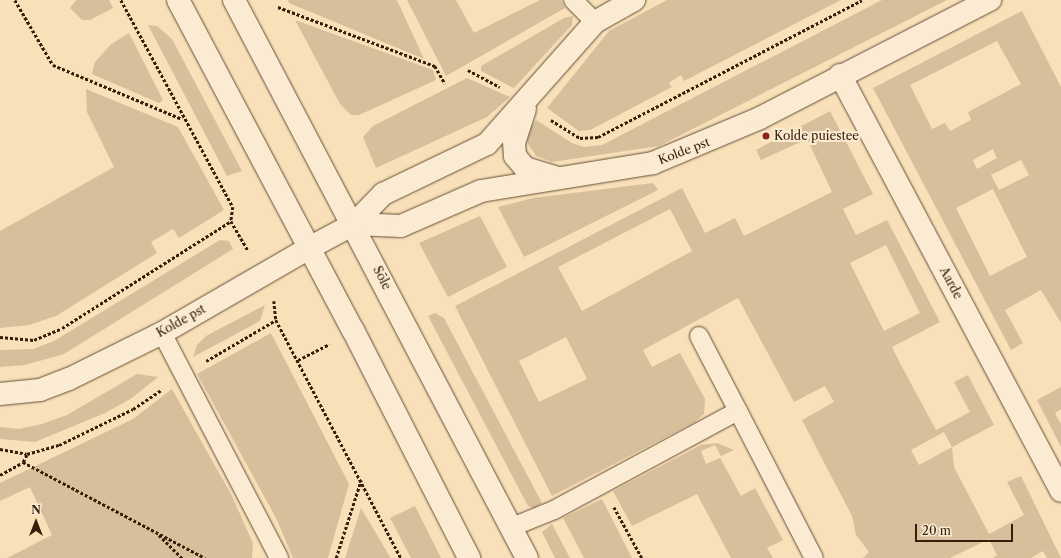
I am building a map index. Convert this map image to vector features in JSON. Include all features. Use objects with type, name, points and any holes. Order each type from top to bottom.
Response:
[{"type":"street","points":[[178,0],[309,248],[469,558]]},
{"type":"street","name":"Sõle","points":[[234,0],[354,224],[527,558]]},
{"type":"street","name":"Kolde pst","points":[[0,394],[40,390],[69,379],[162,332],[354,224],[383,194],[487,144],[527,102],[595,22],[634,0]]},
{"type":"street","name":"Kolde pst","points":[[354,224],[401,226],[481,191],[653,163],[690,150],[990,0]]},
{"type":"street","name":"Aarde","points":[[840,75],[1061,491]]},
{"type":"street","points":[[527,102],[514,142],[514,156],[525,168],[559,179]]},
{"type":"lane","points":[[573,0],[595,22]]},
{"type":"lane","points":[[162,332],[183,374],[251,499],[279,558]]},
{"type":"lane","points":[[699,336],[814,558]]},
{"type":"lane","points":[[512,527],[602,484],[738,411]]},
{"type":"path","points":[[15,0],[52,65],[183,119]]},
{"type":"path","points":[[121,0],[183,119],[233,207],[231,221],[243,242]]},
{"type":"path","points":[[468,70],[527,102],[572,134],[598,137],[862,0]]},
{"type":"path","points":[[278,7],[435,66],[445,83]]},
{"type":"path","points":[[0,337],[34,340],[62,328],[231,221]]},
{"type":"path","points":[[273,296],[276,320],[361,480],[400,558]]},
{"type":"path","points":[[0,449],[27,454],[59,445],[133,409],[183,374],[276,320]]},
{"type":"path","points":[[298,360],[331,343]]},
{"type":"path","points":[[0,475],[23,462],[27,454]]},
{"type":"path","points":[[23,462],[204,558]]},
{"type":"path","points":[[336,558],[361,480]]},
{"type":"path","points":[[602,484],[642,558]]},
{"type":"path","points":[[154,531],[182,558]]},
{"type":"shaded area","points":[[76,0],[109,0],[113,8],[90,20],[82,20],[70,8]]},
{"type":"shaded area","points":[[288,0],[397,0],[424,59],[289,3]]},
{"type":"shaded area","points":[[407,0],[456,0],[474,33],[540,0],[561,0],[565,8],[446,76]]},
{"type":"shaded area","points":[[667,0],[841,0],[684,81],[681,75],[669,83],[672,87],[590,130],[579,131],[547,108],[609,31]]},
{"type":"shaded area","points":[[882,0],[947,0],[659,146],[552,162],[536,156],[528,144],[526,135],[536,120],[572,143],[584,147],[602,145]]},
{"type":"shaded area","points":[[1022,11],[1061,87],[1061,323],[1041,290],[1005,310],[1023,343],[1011,350],[873,88]],"holes":[[[997,41],[1021,84],[968,112],[971,120],[950,131],[945,123],[932,129],[910,85]],[[993,149],[997,158],[977,169],[973,160]],[[1021,160],[1029,175],[999,190],[991,175]],[[993,189],[1027,257],[990,276],[956,208]]]},
{"type":"shaded area","points":[[573,16],[572,25],[514,88],[481,71],[481,66],[564,18]]},
{"type":"shaded area","points":[[295,20],[433,70],[436,80],[359,115],[351,115],[340,104]]},
{"type":"shaded area","points":[[148,25],[157,26],[172,39],[242,171],[227,176]]},
{"type":"shaded area","points":[[129,33],[163,100],[159,103],[92,74],[95,62],[110,45]]},
{"type":"shaded area","points":[[467,78],[510,97],[487,117],[376,168],[363,137],[373,126]]},
{"type":"shaded area","points":[[86,89],[178,127],[224,210],[179,238],[173,229],[151,242],[157,253],[56,316],[29,325],[0,328],[0,231],[114,167],[87,112]]},
{"type":"shaded area","points":[[830,111],[873,194],[843,209],[856,235],[887,220],[940,322],[892,347],[901,365],[936,430],[970,412],[954,382],[968,375],[994,425],[952,447],[954,467],[989,534],[1024,515],[1007,482],[1021,476],[1061,558],[1047,558],[1043,551],[1031,558],[993,558],[997,555],[989,539],[950,558],[863,558],[869,552],[856,535],[852,516],[802,420],[834,402],[825,386],[794,402],[738,298],[643,350],[652,367],[680,353],[705,399],[704,414],[695,422],[552,496],[455,306],[682,188],[705,233],[735,218],[744,236],[832,192],[807,139],[761,160],[756,150]],"holes":[[[670,209],[692,251],[582,311],[558,267]],[[886,245],[920,313],[884,331],[850,263]],[[566,337],[587,379],[539,402],[519,361]],[[944,432],[952,447],[919,465],[911,450]]]},
{"type":"shaded area","points":[[653,183],[658,190],[524,257],[498,207],[533,198]]},
{"type":"shaded area","points":[[480,216],[507,267],[448,297],[419,243]]},
{"type":"shaded area","points":[[220,240],[229,241],[233,249],[64,354],[25,365],[0,367],[0,350],[33,349],[54,341]]},
{"type":"shaded area","points":[[265,305],[260,321],[193,357],[197,345],[206,336]]},
{"type":"shaded area","points":[[435,313],[444,318],[542,503],[534,508],[528,506],[428,316]]},
{"type":"shaded area","points":[[271,333],[349,484],[328,558],[293,558],[276,518],[197,374]]},
{"type":"shaded area","points":[[137,374],[158,377],[132,398],[105,413],[35,442],[0,439],[0,427],[19,429],[42,424],[67,415]]},
{"type":"shaded area","points":[[1061,387],[1061,409],[1055,413],[1061,424],[1061,447],[1037,400]]},
{"type":"shaded area","points":[[172,389],[232,496],[253,543],[252,558],[7,558],[52,535],[30,487],[0,501],[0,483],[133,419]]},
{"type":"shaded area","points":[[717,443],[734,450],[721,456],[715,445],[701,451],[706,464],[720,458],[741,496],[755,488],[783,540],[767,548],[773,558],[731,558],[697,494],[632,526],[613,491],[701,445]]},
{"type":"shaded area","points":[[602,499],[632,558],[584,558],[563,518]]},
{"type":"shaded area","points":[[415,506],[441,558],[411,558],[390,518]]},
{"type":"shaded area","points":[[361,508],[390,557],[390,558],[345,558]]},
{"type":"shaded area","points":[[552,524],[570,558],[555,558],[542,532]]},
{"type":"place","name":"Kolde puiestee","points":[[766,136]]}]
